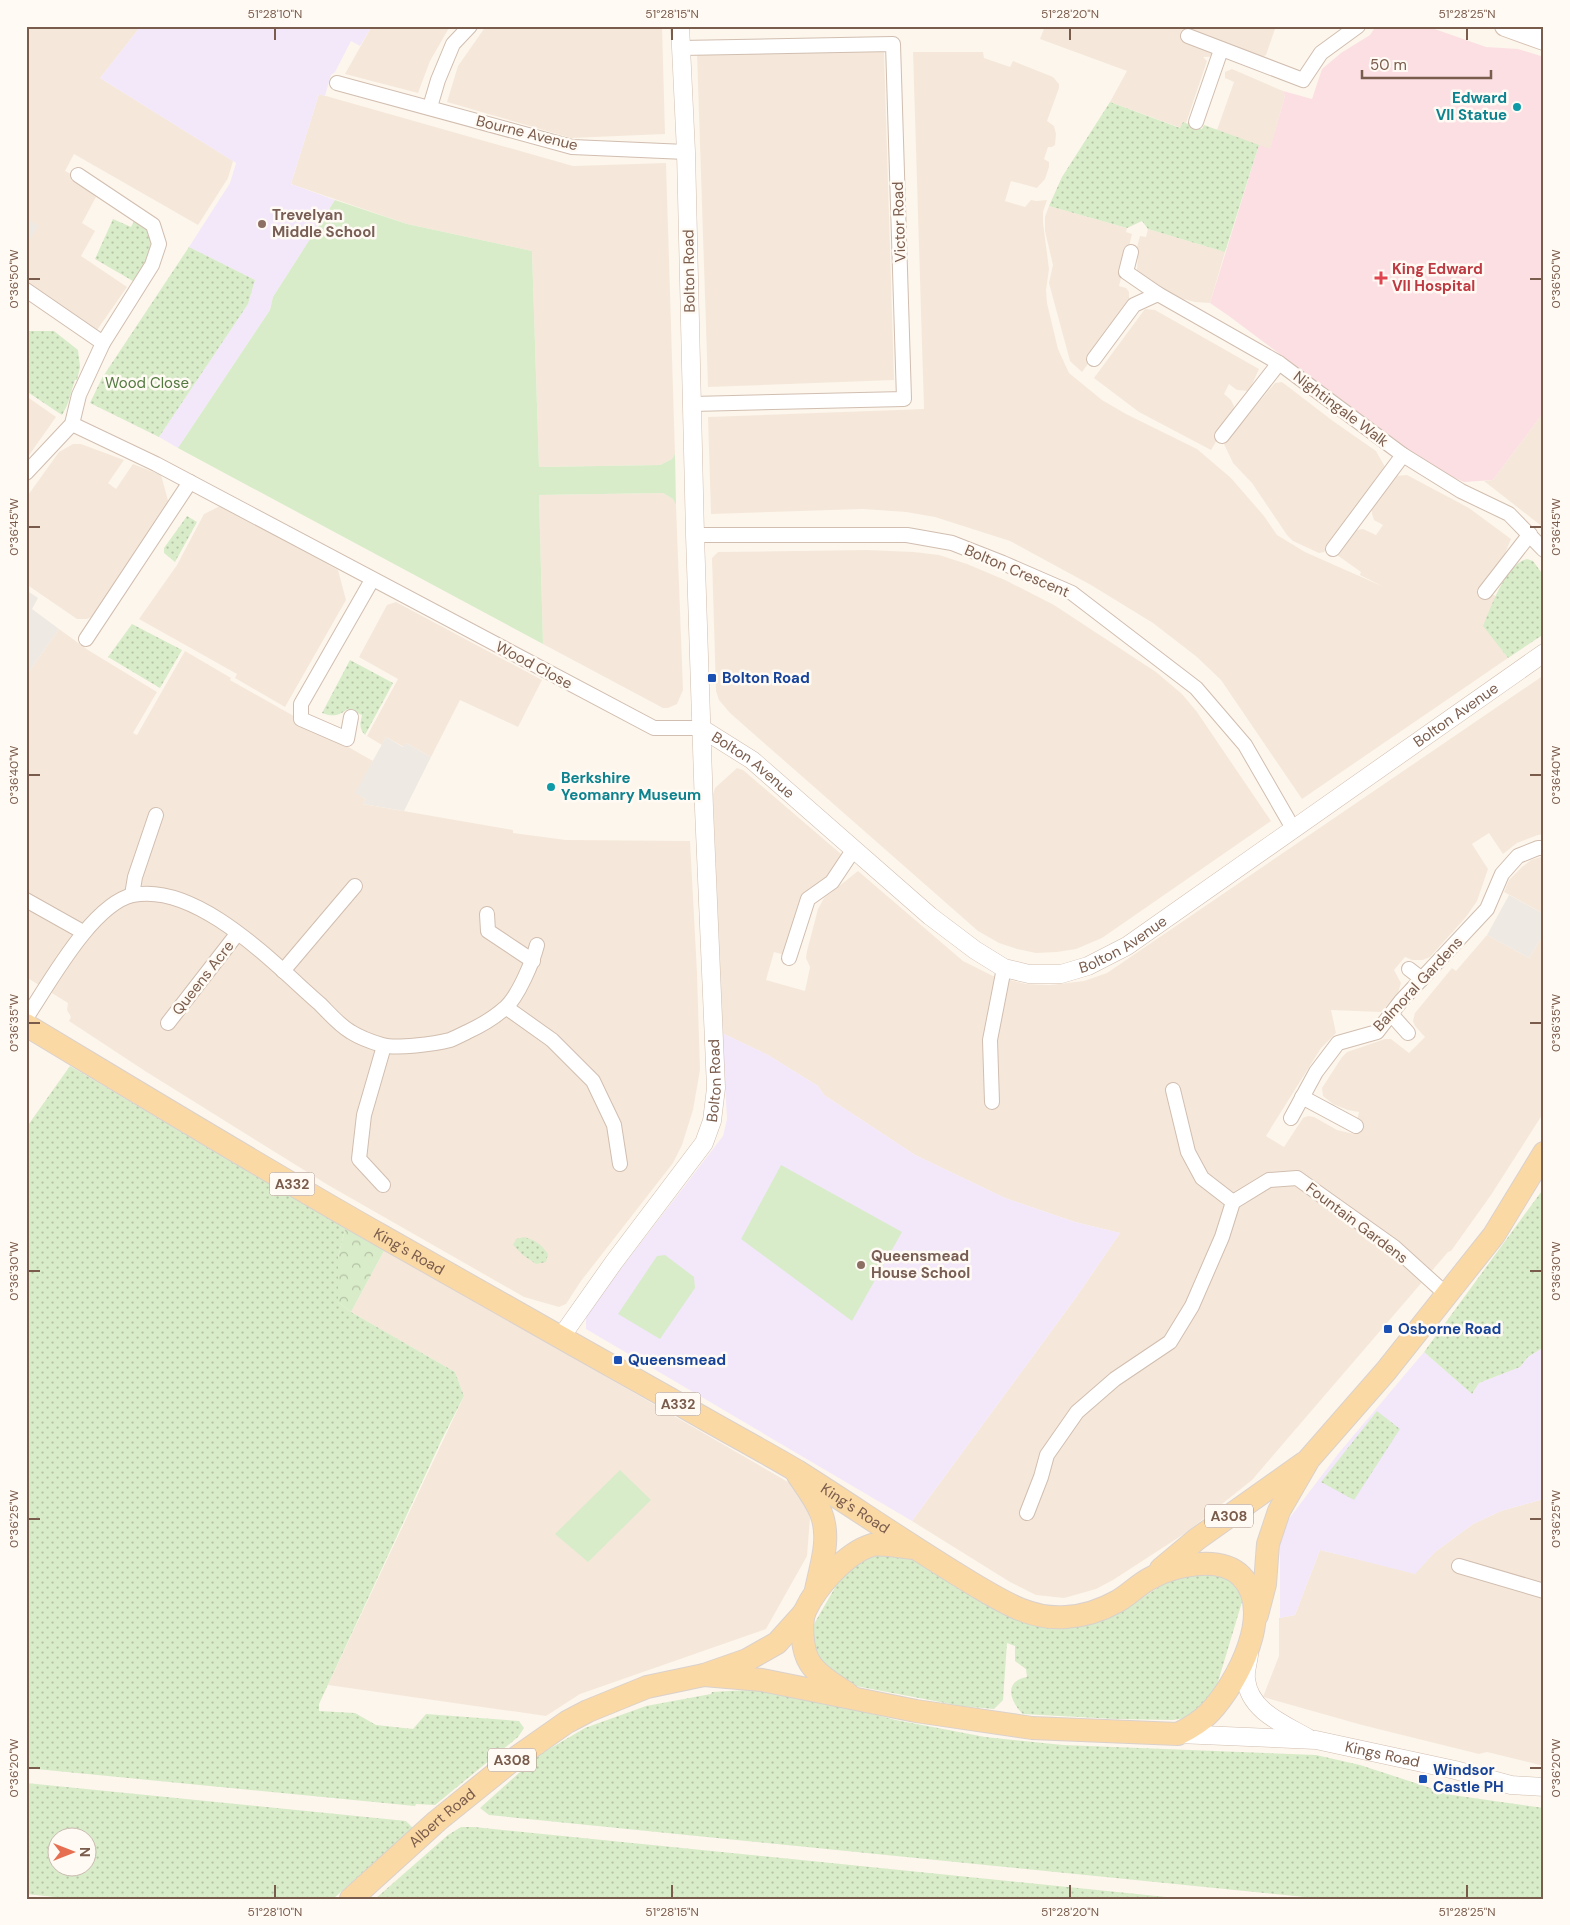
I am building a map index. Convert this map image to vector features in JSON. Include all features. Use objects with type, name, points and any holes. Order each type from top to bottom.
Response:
[{"type":"main road","points":[[1505,26],[1543,40]]},
{"type":"main road","name":"King's Road","points":[[26,1025],[378,1234],[796,1471],[915,1548],[1012,1607],[1036,1615],[1063,1618],[1091,1614],[1118,1601],[1152,1576]]},
{"type":"main road","name":"A308","points":[[1256,1621],[1265,1584],[1268,1544],[1279,1511],[1309,1459],[1386,1371],[1494,1235],[1544,1153]]},
{"type":"main road","name":"A308","points":[[1152,1576],[1197,1539],[1309,1459]]},
{"type":"main road","name":"King's Road","points":[[796,1471],[821,1512],[826,1530],[825,1550],[816,1591]]},
{"type":"main road","points":[[857,1700],[826,1680],[810,1663],[804,1651],[804,1613],[816,1591],[846,1559],[873,1545],[915,1548]]},
{"type":"main road","points":[[1152,1576],[1184,1566],[1209,1563],[1226,1567],[1241,1576],[1250,1590],[1254,1603],[1256,1621],[1250,1645],[1227,1690],[1211,1711],[1196,1725],[1178,1734]]},
{"type":"main road","name":"Albert Road","points":[[351,1899],[437,1821],[510,1762],[567,1722],[588,1711],[647,1687],[704,1675],[747,1660],[777,1643],[804,1613]]},
{"type":"main road","name":"Albert Road","points":[[704,1675],[762,1680],[916,1711],[1032,1728],[1178,1734]]},
{"type":"street","points":[[430,107],[438,80],[453,44],[470,26]]},
{"type":"street","name":"Bolton Road","points":[[561,1337],[614,1262],[704,1143],[712,1122],[716,1088],[701,728],[686,152],[680,26]]},
{"type":"street","points":[[1188,36],[1303,80],[1321,53],[1358,26]]},
{"type":"street","name":"Victor Road","points":[[681,48],[893,44],[904,379],[904,399],[692,404]]},
{"type":"street","points":[[1196,122],[1221,50]]},
{"type":"street","name":"Bourne Avenue","points":[[337,83],[572,147],[686,152]]},
{"type":"street","points":[[26,473],[72,424],[79,395],[103,343],[152,265],[159,244],[153,225],[78,175]]},
{"type":"street","name":"Nightingale Walk","points":[[1131,252],[1126,272],[1158,294],[1279,363],[1403,455],[1461,491],[1509,514],[1544,550]]},
{"type":"street","points":[[26,290],[103,343]]},
{"type":"street","points":[[1094,359],[1134,305],[1158,294]]},
{"type":"street","name":"Nightingale Walk","points":[[1222,436],[1279,363]]},
{"type":"street","name":"Wood Close","points":[[72,424],[190,482],[654,728],[701,728]]},
{"type":"street","name":"Nightingale Walk","points":[[1333,549],[1403,455]]},
{"type":"street","points":[[86,640],[190,482]]},
{"type":"street","points":[[1486,592],[1530,534]]},
{"type":"street","name":"Bolton Crescent","points":[[695,535],[907,535],[952,543],[1072,593],[1196,688],[1245,745],[1294,830]]},
{"type":"street","points":[[351,717],[347,739],[301,719],[301,704],[372,580]]},
{"type":"street","name":"Bolton Avenue","points":[[701,728],[752,760],[930,916],[975,950],[1004,968],[1030,974],[1061,974],[1088,966],[1127,946],[1544,653]]},
{"type":"street","points":[[132,896],[135,877],[156,816]]},
{"type":"street","name":"Balmoral Gardens","points":[[1291,1118],[1316,1072],[1338,1043],[1377,1032],[1422,979],[1487,909],[1502,874],[1518,856],[1538,848],[1544,848]]},
{"type":"street","points":[[790,958],[808,898],[832,882],[854,849]]},
{"type":"street","points":[[283,971],[355,886]]},
{"type":"street","name":"Queens Acre","points":[[26,1018],[83,932],[116,902],[132,896],[146,894],[178,898],[207,911],[283,971],[350,1032],[384,1046],[415,1046],[450,1040],[480,1026],[506,1008],[532,961],[537,945]]},
{"type":"street","points":[[26,900],[83,932]]},
{"type":"street","points":[[486,914],[488,931],[532,961]]},
{"type":"street","name":"Queens Acre","points":[[168,1023],[237,934]]},
{"type":"street","points":[[992,1102],[990,1040],[1004,968]]},
{"type":"street","points":[[1409,969],[1422,979]]},
{"type":"street","points":[[506,1008],[552,1040],[593,1081],[614,1125],[620,1164]]},
{"type":"street","points":[[1391,1014],[1408,1033]]},
{"type":"street","points":[[383,1185],[360,1159],[364,1115],[384,1046]]},
{"type":"street","points":[[1027,1513],[1041,1477],[1047,1454],[1077,1412],[1115,1379],[1170,1342],[1192,1306],[1222,1238],[1233,1202],[1202,1178],[1188,1152],[1172,1090]]},
{"type":"street","points":[[1302,1097],[1356,1126]]},
{"type":"street","name":"Fountain Gardens","points":[[1233,1202],[1270,1180],[1297,1178],[1394,1247],[1446,1295]]},
{"type":"street","points":[[1459,1566],[1544,1591]]},
{"type":"street","name":"Kings Road","points":[[1250,1645],[1246,1679],[1252,1700],[1262,1710],[1310,1739]]},
{"type":"street","name":"Kings Road","points":[[1178,1734],[1310,1739],[1512,1784],[1544,1787]]},
{"type":"shaded area","points":[[26,26],[141,26],[100,78],[233,161],[228,178],[198,225],[74,154],[65,171],[88,183],[97,195],[82,223],[95,231],[81,256],[127,287],[97,330],[91,331],[26,288],[26,244],[38,226],[26,218]]},
{"type":"shaded area","name":"Trevelyan Middle School","points":[[141,26],[372,26],[360,46],[351,41],[335,72],[331,75],[325,96],[319,94],[291,184],[335,200],[273,297],[270,310],[178,448],[159,437],[248,304],[255,280],[189,247],[230,183],[236,163],[100,78]]},
{"type":"shaded area","points":[[372,26],[450,26],[430,61],[418,93],[345,74]]},
{"type":"shaded area","points":[[486,26],[662,26],[665,134],[571,138],[447,102],[458,66]]},
{"type":"shaded area","points":[[1045,26],[1276,26],[1266,55],[1253,62],[1236,56],[1203,57],[1207,61],[1186,123],[1183,122],[1181,128],[1110,102],[1127,71],[1040,39]]},
{"type":"shaded area","name":"King Edward VII Hospital","points":[[1376,26],[1426,26],[1486,47],[1518,49],[1544,57],[1544,412],[1493,480],[1464,482],[1439,471],[1210,303],[1259,145],[1270,149],[1285,96],[1283,91],[1312,99],[1322,69],[1341,53],[1370,35]]},
{"type":"shaded area","points":[[884,52],[894,380],[708,387],[697,53]]},
{"type":"shaded area","points":[[913,52],[983,52],[984,58],[1010,67],[1013,61],[1053,77],[1059,84],[1047,121],[1054,126],[1056,134],[1055,145],[1048,147],[1044,159],[1049,162],[1045,179],[1037,188],[1011,181],[1005,201],[1025,207],[1031,200],[1047,200],[1043,212],[1043,223],[1049,269],[1046,290],[1047,303],[1058,349],[1069,373],[1102,400],[1197,449],[1231,478],[1264,516],[1277,535],[1305,552],[1384,587],[1360,575],[1361,572],[1337,555],[1356,530],[1363,529],[1376,535],[1383,525],[1374,520],[1372,508],[1396,476],[1407,475],[1469,508],[1511,539],[1504,556],[1494,568],[1482,590],[1496,596],[1484,626],[1508,658],[1302,799],[1221,680],[1197,657],[1153,623],[1091,585],[1010,541],[935,517],[906,512],[863,509],[711,514],[708,417],[924,409]]},
{"type":"shaded area","points":[[1232,69],[1283,91],[1285,96],[1270,150],[1217,130],[1234,82],[1225,78],[1225,72]]},
{"type":"shaded area","points":[[319,94],[573,166],[666,163],[675,454],[672,459],[660,465],[539,467],[532,251],[407,224],[291,184]]},
{"type":"shaded area","points":[[1049,206],[1127,228],[1126,232],[1132,234],[1119,286],[1126,288],[1129,292],[1129,302],[1122,318],[1082,372],[1070,361],[1049,283],[1053,265],[1045,231],[1045,217]]},
{"type":"shaded area","points":[[26,218],[39,226],[26,244]]},
{"type":"shaded area","points":[[1148,229],[1225,252],[1210,303],[1195,302],[1176,297],[1140,277],[1137,270],[1138,252],[1136,251],[1140,236],[1146,237]]},
{"type":"shaded area","points":[[1145,309],[1155,310],[1259,369],[1249,391],[1237,390],[1229,384],[1224,394],[1231,400],[1234,406],[1233,413],[1211,450],[1139,412],[1094,378]]},
{"type":"shaded area","points":[[1282,382],[1376,451],[1385,467],[1324,552],[1319,553],[1293,541],[1287,535],[1252,483],[1233,463],[1224,444],[1275,383]]},
{"type":"shaded area","points":[[26,396],[56,417],[27,458],[26,458]]},
{"type":"shaded area","points":[[1544,412],[1544,528],[1484,481],[1493,480]]},
{"type":"shaded area","points":[[73,444],[81,444],[124,460],[108,483],[116,489],[133,464],[161,475],[169,504],[91,617],[87,619],[77,619],[26,584],[26,498],[59,452]]},
{"type":"shaded area","points":[[663,493],[673,499],[676,505],[683,690],[677,704],[668,708],[663,708],[543,644],[539,495]]},
{"type":"shaded area","points":[[220,506],[338,570],[346,600],[285,707],[235,678],[237,674],[139,619],[177,565],[204,514]]},
{"type":"shaded area","points":[[867,550],[939,555],[967,564],[1005,580],[1054,605],[1156,672],[1182,694],[1197,712],[1271,821],[1102,938],[1076,949],[1036,953],[999,943],[978,931],[730,713],[719,700],[716,691],[712,558],[718,552]]},
{"type":"shaded area","points":[[26,590],[38,598],[32,609],[59,629],[26,676]]},
{"type":"shaded area","points":[[396,602],[542,680],[518,727],[460,700],[431,757],[406,743],[404,747],[386,737],[382,745],[367,736],[398,679],[359,657],[387,605]]},
{"type":"shaded area","points":[[59,629],[88,650],[157,692],[133,733],[137,735],[185,651],[231,678],[230,680],[373,761],[356,793],[366,799],[363,804],[513,830],[513,833],[566,840],[690,841],[700,1070],[693,1110],[682,1145],[673,1163],[581,1281],[566,1304],[559,1307],[524,1297],[328,1185],[145,1071],[69,1021],[71,1017],[67,1010],[68,1003],[26,977],[26,676]]},
{"type":"shaded area","points":[[1544,675],[1544,834],[1517,843],[1503,854],[1489,833],[1472,844],[1488,869],[1477,901],[1466,917],[1430,957],[1423,960],[1412,960],[1405,957],[1394,970],[1401,983],[1398,993],[1381,1012],[1331,1010],[1336,1033],[1321,1048],[1266,1136],[1284,1147],[1303,1118],[1308,1116],[1314,1117],[1337,1130],[1354,1134],[1359,1112],[1333,1104],[1323,1096],[1322,1088],[1342,1057],[1347,1052],[1385,1039],[1391,1039],[1409,1053],[1425,1037],[1415,1026],[1413,1021],[1415,1013],[1452,968],[1456,971],[1487,935],[1529,958],[1544,934],[1544,1112],[1491,1195],[1451,1251],[1448,1252],[1252,1480],[1187,1532],[1096,1589],[1064,1598],[1036,1595],[1010,1582],[912,1521],[1077,1296],[1120,1233],[1075,1222],[1005,1198],[915,1155],[824,1095],[818,1086],[768,1055],[722,1033],[713,794],[715,788],[737,768],[743,770],[841,854],[840,866],[812,890],[789,956],[774,952],[766,980],[805,991],[810,967],[806,958],[807,951],[818,909],[824,898],[858,871],[963,961],[993,976],[1026,984],[1050,985],[1084,981],[1107,973]]},
{"type":"shaded area","points":[[386,737],[403,747],[406,743],[431,757],[404,811],[363,804],[366,799],[355,793]]},
{"type":"shaded area","points":[[1544,856],[1544,914],[1504,892],[1509,880],[1522,867],[1531,860]]},
{"type":"shaded area","points":[[1509,895],[1544,914],[1544,934],[1529,958],[1487,935]]},
{"type":"shaded area","name":"Queensmead House School","points":[[722,1033],[768,1055],[818,1086],[824,1095],[915,1155],[1005,1198],[1075,1222],[1120,1233],[1077,1296],[912,1521],[586,1329],[586,1314],[723,1136],[727,1119]]},
{"type":"shaded area","points":[[385,1249],[802,1490],[810,1518],[807,1556],[766,1629],[580,1694],[546,1716],[328,1685],[464,1396],[455,1372],[351,1312]]},
{"type":"shaded area","points":[[1544,1347],[1544,1499],[1501,1511],[1473,1524],[1435,1552],[1415,1574],[1320,1550],[1295,1615],[1280,1618],[1280,1537],[1285,1524],[1338,1454],[1424,1352],[1472,1394],[1479,1383],[1520,1367],[1528,1357]]},
{"type":"shaded area","points":[[1544,1499],[1544,1766],[1487,1752],[1479,1754],[1362,1725],[1263,1697],[1279,1656],[1279,1618],[1295,1615],[1320,1550],[1415,1573],[1435,1552],[1473,1524],[1501,1511]]},
{"type":"green space","points":[[1110,102],[1180,128],[1183,122],[1202,129],[1204,125],[1259,145],[1225,252],[1148,229],[1142,221],[1127,228],[1049,206],[1062,177]]},
{"type":"green space","points":[[335,200],[407,224],[532,251],[539,467],[660,465],[672,459],[675,454],[676,505],[673,499],[663,493],[539,495],[543,644],[178,448],[270,310],[273,297]]},
{"type":"green space","points":[[138,214],[155,238],[138,284],[95,259],[113,219],[131,227]]},
{"type":"green space","name":"Wood Close","points":[[189,247],[255,280],[248,304],[159,437],[90,403],[102,378]]},
{"type":"green space","points":[[26,331],[54,331],[78,350],[80,367],[77,380],[75,380],[62,415],[26,391]]},
{"type":"green space","points":[[187,516],[197,522],[175,562],[164,553],[164,548]]},
{"type":"green space","points":[[1527,559],[1533,561],[1544,576],[1544,634],[1508,658],[1483,626],[1506,578],[1512,569]]},
{"type":"green space","points":[[132,624],[182,650],[160,688],[108,657]]},
{"type":"green space","points":[[350,660],[393,683],[365,735],[360,726],[362,715],[348,709],[335,715],[322,713]]},
{"type":"green space","points":[[70,1066],[259,1178],[346,1226],[338,1257],[338,1302],[351,1312],[455,1372],[464,1396],[442,1439],[319,1704],[319,1711],[355,1713],[376,1725],[413,1729],[426,1714],[519,1721],[524,1728],[518,1737],[435,1805],[416,1804],[415,1806],[26,1768],[26,1128]]},
{"type":"green space","points":[[781,1165],[902,1232],[852,1321],[741,1239]]},
{"type":"green space","points":[[1544,1188],[1544,1347],[1528,1357],[1520,1367],[1479,1383],[1472,1394],[1424,1352]]},
{"type":"green space","points":[[346,1226],[385,1249],[351,1312],[338,1302],[338,1257]]},
{"type":"green space","points":[[524,1237],[535,1241],[543,1248],[548,1254],[546,1262],[536,1264],[513,1245],[516,1239]]},
{"type":"green space","points":[[665,1255],[694,1277],[695,1288],[660,1339],[618,1314],[657,1256]]},
{"type":"green space","points":[[1377,1411],[1400,1429],[1354,1500],[1321,1482]]},
{"type":"green space","points":[[620,1470],[651,1500],[588,1562],[555,1534]]},
{"type":"green space","points":[[900,1551],[989,1605],[1096,1622],[1119,1613],[1173,1578],[1221,1571],[1242,1590],[1242,1602],[1217,1685],[1206,1704],[1191,1717],[1173,1720],[1115,1719],[1023,1714],[1014,1703],[1011,1692],[1015,1683],[1027,1677],[1026,1669],[1015,1661],[1015,1646],[1007,1643],[1003,1700],[994,1709],[961,1706],[840,1683],[826,1674],[811,1636],[814,1624],[848,1565],[863,1553]]},
{"type":"green space","points":[[749,1690],[787,1692],[896,1720],[985,1737],[1063,1745],[1316,1755],[1360,1765],[1452,1795],[1544,1808],[1544,1899],[1324,1899],[489,1815],[480,1808],[539,1755],[585,1728],[646,1706],[711,1694],[712,1692]]},
{"type":"green space","points":[[26,1783],[406,1821],[413,1828],[333,1899],[73,1899],[26,1894]]},
{"type":"green space","points":[[461,1827],[1186,1899],[375,1899],[448,1835]]},
{"type":"place","name":"Edward VII Statue","points":[[1517,107]]},
{"type":"place","name":"Trevelyan Middle School","points":[[262,224]]},
{"type":"place","name":"King Edward VII Hospital","points":[[1381,278]]},
{"type":"place","name":"Bolton Road","points":[[712,678]]},
{"type":"place","name":"Berkshire Yeomanry Museum","points":[[551,787]]},
{"type":"place","name":"Queensmead House School","points":[[861,1265]]},
{"type":"place","name":"Osborne Road","points":[[1388,1329]]},
{"type":"place","name":"Queensmead","points":[[618,1360]]},
{"type":"place","name":"Windsor Castle PH","points":[[1423,1779]]}]
